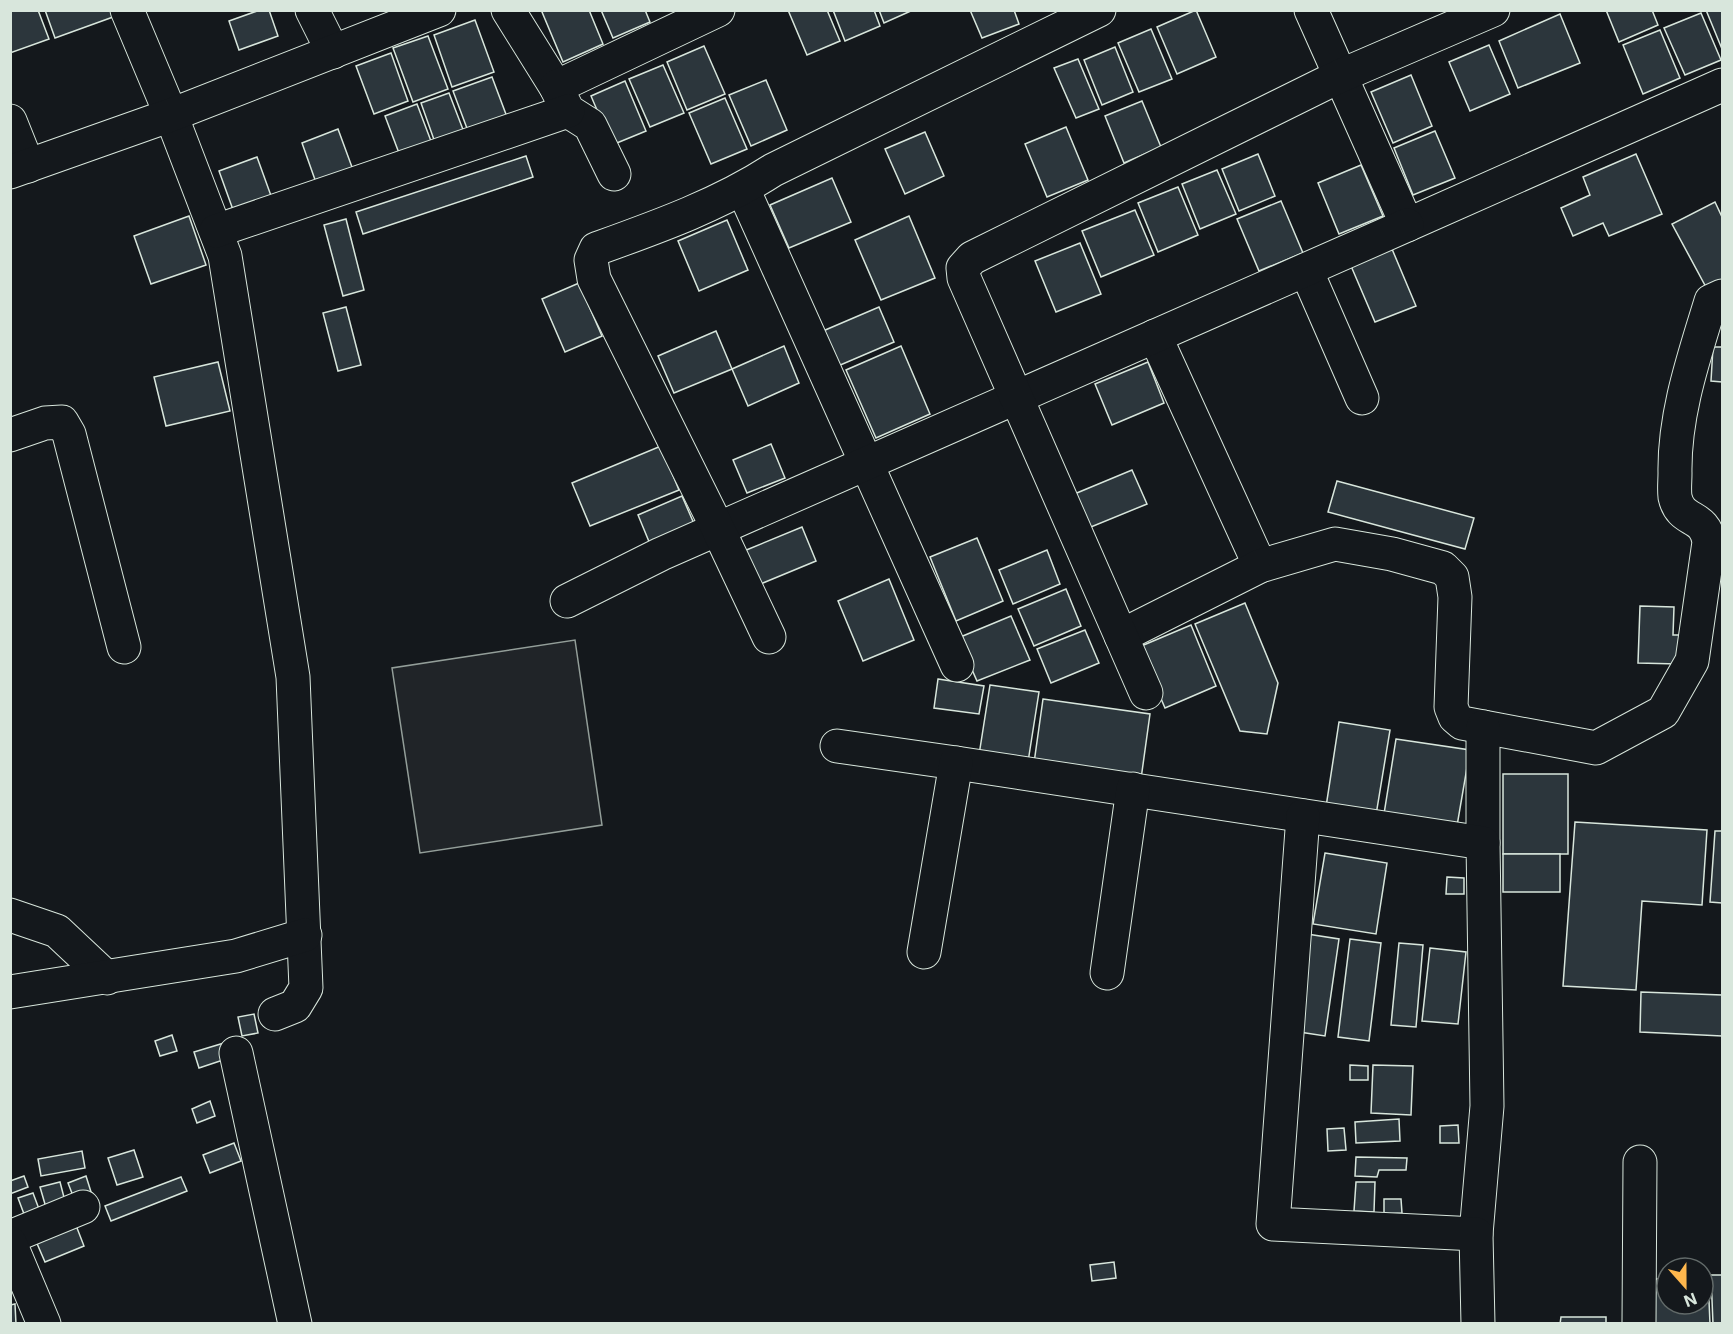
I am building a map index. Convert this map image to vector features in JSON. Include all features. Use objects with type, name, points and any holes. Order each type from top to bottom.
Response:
[{"type":"street","points":[[128,10],[225,256],[293,677],[306,988],[295,1006],[275,1014]]},
{"type":"street","points":[[312,10],[333,52]]},
{"type":"street","points":[[10,121],[19,169],[171,115],[439,10]]},
{"type":"street","points":[[508,10],[562,99],[590,125],[614,174]]},
{"type":"street","points":[[216,231],[562,99],[718,10]]},
{"type":"street","points":[[769,637],[594,279],[591,260],[596,249],[652,228],[742,189],[773,170],[1099,10]]},
{"type":"street","points":[[1311,10],[1407,225]]},
{"type":"street","points":[[1146,693],[964,278],[963,268],[972,258],[1340,76],[1493,10]]},
{"type":"street","points":[[567,601],[661,554],[1722,85]]},
{"type":"street","points":[[742,189],[957,665]]},
{"type":"street","points":[[1306,270],[1362,398]]},
{"type":"street","points":[[1121,636],[1260,566],[1335,544],[1392,554],[1443,568],[1452,577],[1455,597],[1451,707],[1455,717],[1462,723],[1596,748],[1663,712],[1692,661],[1709,542],[1707,530],[1703,524],[1687,516],[1679,507],[1675,496],[1675,444],[1690,367],[1711,301],[1722,296]]},
{"type":"street","points":[[1155,336],[1260,566]]},
{"type":"street","points":[[10,435],[45,423],[62,422],[69,434],[124,648]]},
{"type":"street","points":[[1478,1323],[1476,1234],[1487,1106],[1483,727]]},
{"type":"street","points":[[837,746],[956,762],[1483,843]]},
{"type":"street","points":[[924,952],[956,762]]},
{"type":"street","points":[[1107,973],[1133,789]]},
{"type":"street","points":[[1303,816],[1273,1224],[1476,1234]]},
{"type":"street","points":[[10,915],[57,931],[107,978]]},
{"type":"street","points":[[10,992],[237,956],[305,935]]},
{"type":"street","points":[[236,1053],[295,1323]]},
{"type":"street","points":[[1639,1323],[1640,1162]]},
{"type":"street","points":[[10,1238],[83,1208]]},
{"type":"street","points":[[10,1244],[44,1323]]},
{"type":"shaded area","points":[[575,640],[602,825],[420,853],[392,668]]},
{"type":"building","points":[[10,10],[38,10],[49,39],[10,53]]},
{"type":"building","points":[[45,10],[110,10],[113,17],[55,38]]},
{"type":"building","points":[[260,10],[269,10],[278,36],[239,50],[229,21]]},
{"type":"building","points":[[545,10],[589,10],[603,44],[563,62],[542,12]]},
{"type":"building","points":[[601,10],[645,10],[650,22],[613,38]]},
{"type":"building","points":[[788,10],[827,10],[840,41],[807,55]]},
{"type":"building","points":[[833,10],[874,10],[880,26],[845,41]]},
{"type":"building","points":[[879,10],[913,10],[884,23]]},
{"type":"building","points":[[970,10],[1014,10],[1019,24],[982,38]]},
{"type":"building","points":[[1196,10],[1216,57],[1177,74],[1157,27]]},
{"type":"building","points":[[1606,10],[1652,10],[1658,25],[1619,42]]},
{"type":"building","points":[[1706,10],[1722,10],[1722,49]]},
{"type":"building","points":[[1701,13],[1721,60],[1685,75],[1664,28]]},
{"type":"building","points":[[1560,14],[1580,63],[1518,88],[1499,41]]},
{"type":"building","points":[[475,20],[494,72],[452,87],[434,35]]},
{"type":"building","points":[[1151,29],[1172,79],[1139,92],[1118,43]]},
{"type":"building","points":[[1660,30],[1680,78],[1643,94],[1623,45]]},
{"type":"building","points":[[428,36],[448,89],[413,102],[393,48]]},
{"type":"building","points":[[1489,45],[1510,94],[1470,111],[1449,62]]},
{"type":"building","points":[[704,46],[725,94],[687,110],[667,62]]},
{"type":"building","points":[[1115,47],[1133,92],[1102,105],[1084,60]]},
{"type":"building","points":[[391,53],[408,101],[374,114],[356,66]]},
{"type":"building","points":[[1078,59],[1099,109],[1076,118],[1054,68]]},
{"type":"building","points":[[663,65],[684,113],[650,127],[629,79]]},
{"type":"building","points":[[1411,75],[1432,126],[1393,143],[1371,92]]},
{"type":"building","points":[[492,77],[510,125],[471,139],[453,91]]},
{"type":"building","points":[[766,80],[787,130],[751,146],[729,95]]},
{"type":"building","points":[[625,81],[646,131],[612,145],[591,96]]},
{"type":"building","points":[[449,93],[467,140],[438,151],[421,103]]},
{"type":"building","points":[[725,98],[747,149],[711,164],[689,113]]},
{"type":"building","points":[[1142,101],[1161,147],[1124,163],[1105,116]]},
{"type":"building","points":[[417,104],[434,149],[402,161],[385,116]]},
{"type":"building","points":[[1066,127],[1088,180],[1047,197],[1025,144]]},
{"type":"building","points":[[338,129],[356,178],[319,191],[302,143]]},
{"type":"building","points":[[1435,131],[1455,178],[1413,195],[1394,148]]},
{"type":"building","points":[[925,132],[944,176],[905,194],[885,149]]},
{"type":"building","points":[[1258,154],[1275,196],[1239,211],[1222,169]]},
{"type":"building","points":[[1636,154],[1662,214],[1609,236],[1603,223],[1573,236],[1561,208],[1590,195],[1583,177]]},
{"type":"building","points":[[526,156],[533,177],[363,234],[356,212]]},
{"type":"building","points":[[257,157],[274,204],[236,218],[219,171]]},
{"type":"building","points":[[1361,165],[1383,216],[1339,234],[1318,183]]},
{"type":"building","points":[[1217,170],[1236,214],[1200,229],[1182,184]]},
{"type":"building","points":[[832,178],[851,222],[789,248],[770,205]]},
{"type":"building","points":[[1178,187],[1198,235],[1158,252],[1138,203]]},
{"type":"building","points":[[1281,201],[1303,253],[1259,271],[1237,219]]},
{"type":"building","points":[[1715,202],[1722,217],[1722,280],[1707,289],[1672,224]]},
{"type":"building","points":[[1135,210],[1154,255],[1101,277],[1082,231]]},
{"type":"building","points":[[189,216],[206,265],[151,284],[134,236]]},
{"type":"building","points":[[909,216],[935,278],[881,300],[855,240]]},
{"type":"building","points":[[346,219],[364,290],[343,296],[324,225]]},
{"type":"building","points":[[727,220],[748,270],[699,291],[678,241]]},
{"type":"building","points":[[1080,243],[1101,294],[1056,312],[1035,261]]},
{"type":"building","points":[[1392,249],[1416,306],[1375,322],[1351,266]]},
{"type":"building","points":[[579,283],[602,336],[565,352],[542,299]]},
{"type":"building","points":[[346,307],[361,365],[338,371],[323,313]]},
{"type":"building","points":[[879,307],[894,342],[838,366],[823,331]]},
{"type":"building","points":[[716,331],[732,369],[674,393],[658,356]]},
{"type":"building","points":[[784,346],[799,383],[748,406],[732,369]]},
{"type":"building","points":[[901,346],[930,414],[876,438],[846,370]]},
{"type":"building","points":[[1713,347],[1722,347],[1722,382],[1711,381]]},
{"type":"building","points":[[218,362],[230,411],[166,426],[154,377]]},
{"type":"building","points":[[1148,362],[1164,403],[1112,425],[1095,384]]},
{"type":"building","points":[[771,444],[785,478],[747,493],[733,460]]},
{"type":"building","points":[[661,446],[679,490],[590,526],[572,483]]},
{"type":"building","points":[[1132,470],[1147,504],[1086,529],[1072,495]]},
{"type":"building","points":[[1337,481],[1474,518],[1465,549],[1328,512]]},
{"type":"building","points":[[682,496],[695,526],[650,544],[638,515]]},
{"type":"building","points":[[802,527],[816,561],[758,585],[744,551]]},
{"type":"building","points":[[977,538],[1003,601],[956,621],[930,557]]},
{"type":"building","points":[[1047,550],[1060,584],[1013,604],[999,570]]},
{"type":"building","points":[[889,579],[914,640],[863,661],[838,601]]},
{"type":"building","points":[[1066,589],[1081,626],[1034,646],[1018,609]]},
{"type":"building","points":[[1245,603],[1278,683],[1267,734],[1240,731],[1195,624]]},
{"type":"building","points":[[1640,606],[1674,607],[1673,635],[1679,635],[1678,664],[1638,663]]},
{"type":"building","points":[[1011,616],[1030,660],[977,681],[958,638]]},
{"type":"building","points":[[1191,625],[1216,686],[1165,708],[1139,647]]},
{"type":"building","points":[[1085,630],[1099,663],[1051,683],[1037,649]]},
{"type":"building","points":[[938,679],[984,686],[979,714],[934,708]]},
{"type":"building","points":[[990,685],[1039,692],[1028,762],[979,755]]},
{"type":"building","points":[[1043,699],[1150,714],[1141,779],[1034,763]]},
{"type":"building","points":[[1339,722],[1390,730],[1376,815],[1326,807]]},
{"type":"building","points":[[1396,739],[1470,750],[1457,826],[1384,814]]},
{"type":"building","points":[[1503,774],[1568,774],[1568,854],[1503,854]]},
{"type":"building","points":[[1575,822],[1707,830],[1702,905],[1642,901],[1636,990],[1563,986]]},
{"type":"building","points":[[1715,831],[1722,831],[1722,903],[1710,902]]},
{"type":"building","points":[[1325,853],[1387,863],[1376,934],[1313,924]]},
{"type":"building","points":[[1503,854],[1560,854],[1560,892],[1503,892]]},
{"type":"building","points":[[1447,877],[1464,878],[1464,894],[1446,894]]},
{"type":"building","points":[[1307,934],[1339,939],[1325,1036],[1293,1031]]},
{"type":"building","points":[[1350,939],[1381,943],[1369,1041],[1338,1037]]},
{"type":"building","points":[[1399,943],[1423,945],[1416,1027],[1391,1025]]},
{"type":"building","points":[[1430,948],[1466,952],[1458,1024],[1422,1021]]},
{"type":"building","points":[[1641,992],[1722,995],[1722,1036],[1640,1032]]},
{"type":"building","points":[[254,1014],[258,1033],[242,1036],[238,1017]]},
{"type":"building","points":[[172,1035],[177,1051],[160,1056],[155,1041]]},
{"type":"building","points":[[224,1043],[229,1058],[199,1068],[194,1052]]},
{"type":"building","points":[[1350,1065],[1368,1066],[1368,1080],[1350,1080]]},
{"type":"building","points":[[1373,1065],[1413,1066],[1411,1115],[1371,1113]]},
{"type":"building","points":[[210,1101],[215,1116],[197,1123],[192,1109]]},
{"type":"building","points":[[1399,1119],[1400,1141],[1356,1143],[1355,1122]]},
{"type":"building","points":[[1458,1125],[1459,1143],[1440,1143],[1440,1126]]},
{"type":"building","points":[[1344,1128],[1346,1150],[1328,1151],[1327,1129]]},
{"type":"building","points":[[234,1143],[241,1161],[210,1173],[203,1155]]},
{"type":"building","points":[[134,1150],[143,1177],[117,1185],[108,1158]]},
{"type":"building","points":[[82,1151],[85,1168],[41,1176],[38,1159]]},
{"type":"building","points":[[1356,1157],[1407,1158],[1406,1170],[1379,1170],[1377,1177],[1355,1176]]},
{"type":"building","points":[[24,1176],[28,1187],[10,1194],[10,1181]]},
{"type":"building","points":[[86,1176],[92,1195],[75,1201],[68,1183]]},
{"type":"building","points":[[181,1177],[187,1191],[111,1221],[105,1206]]},
{"type":"building","points":[[60,1182],[66,1205],[47,1211],[40,1187]]},
{"type":"building","points":[[1356,1182],[1375,1182],[1374,1212],[1354,1211]]},
{"type":"building","points":[[33,1193],[42,1217],[27,1222],[18,1198]]},
{"type":"building","points":[[1384,1199],[1401,1199],[1402,1213],[1384,1214]]},
{"type":"building","points":[[72,1215],[84,1246],[45,1262],[32,1232]]},
{"type":"building","points":[[1114,1262],[1116,1278],[1092,1281],[1090,1265]]},
{"type":"building","points":[[1715,1275],[1722,1275],[1722,1324],[1713,1324]]},
{"type":"building","points":[[1649,1279],[1655,1279],[1655,1316],[1710,1316],[1710,1324],[1651,1324]]},
{"type":"building","points":[[15,1304],[16,1324],[10,1324],[10,1305]]},
{"type":"building","points":[[1561,1317],[1606,1317],[1606,1324],[1560,1324]]}]
